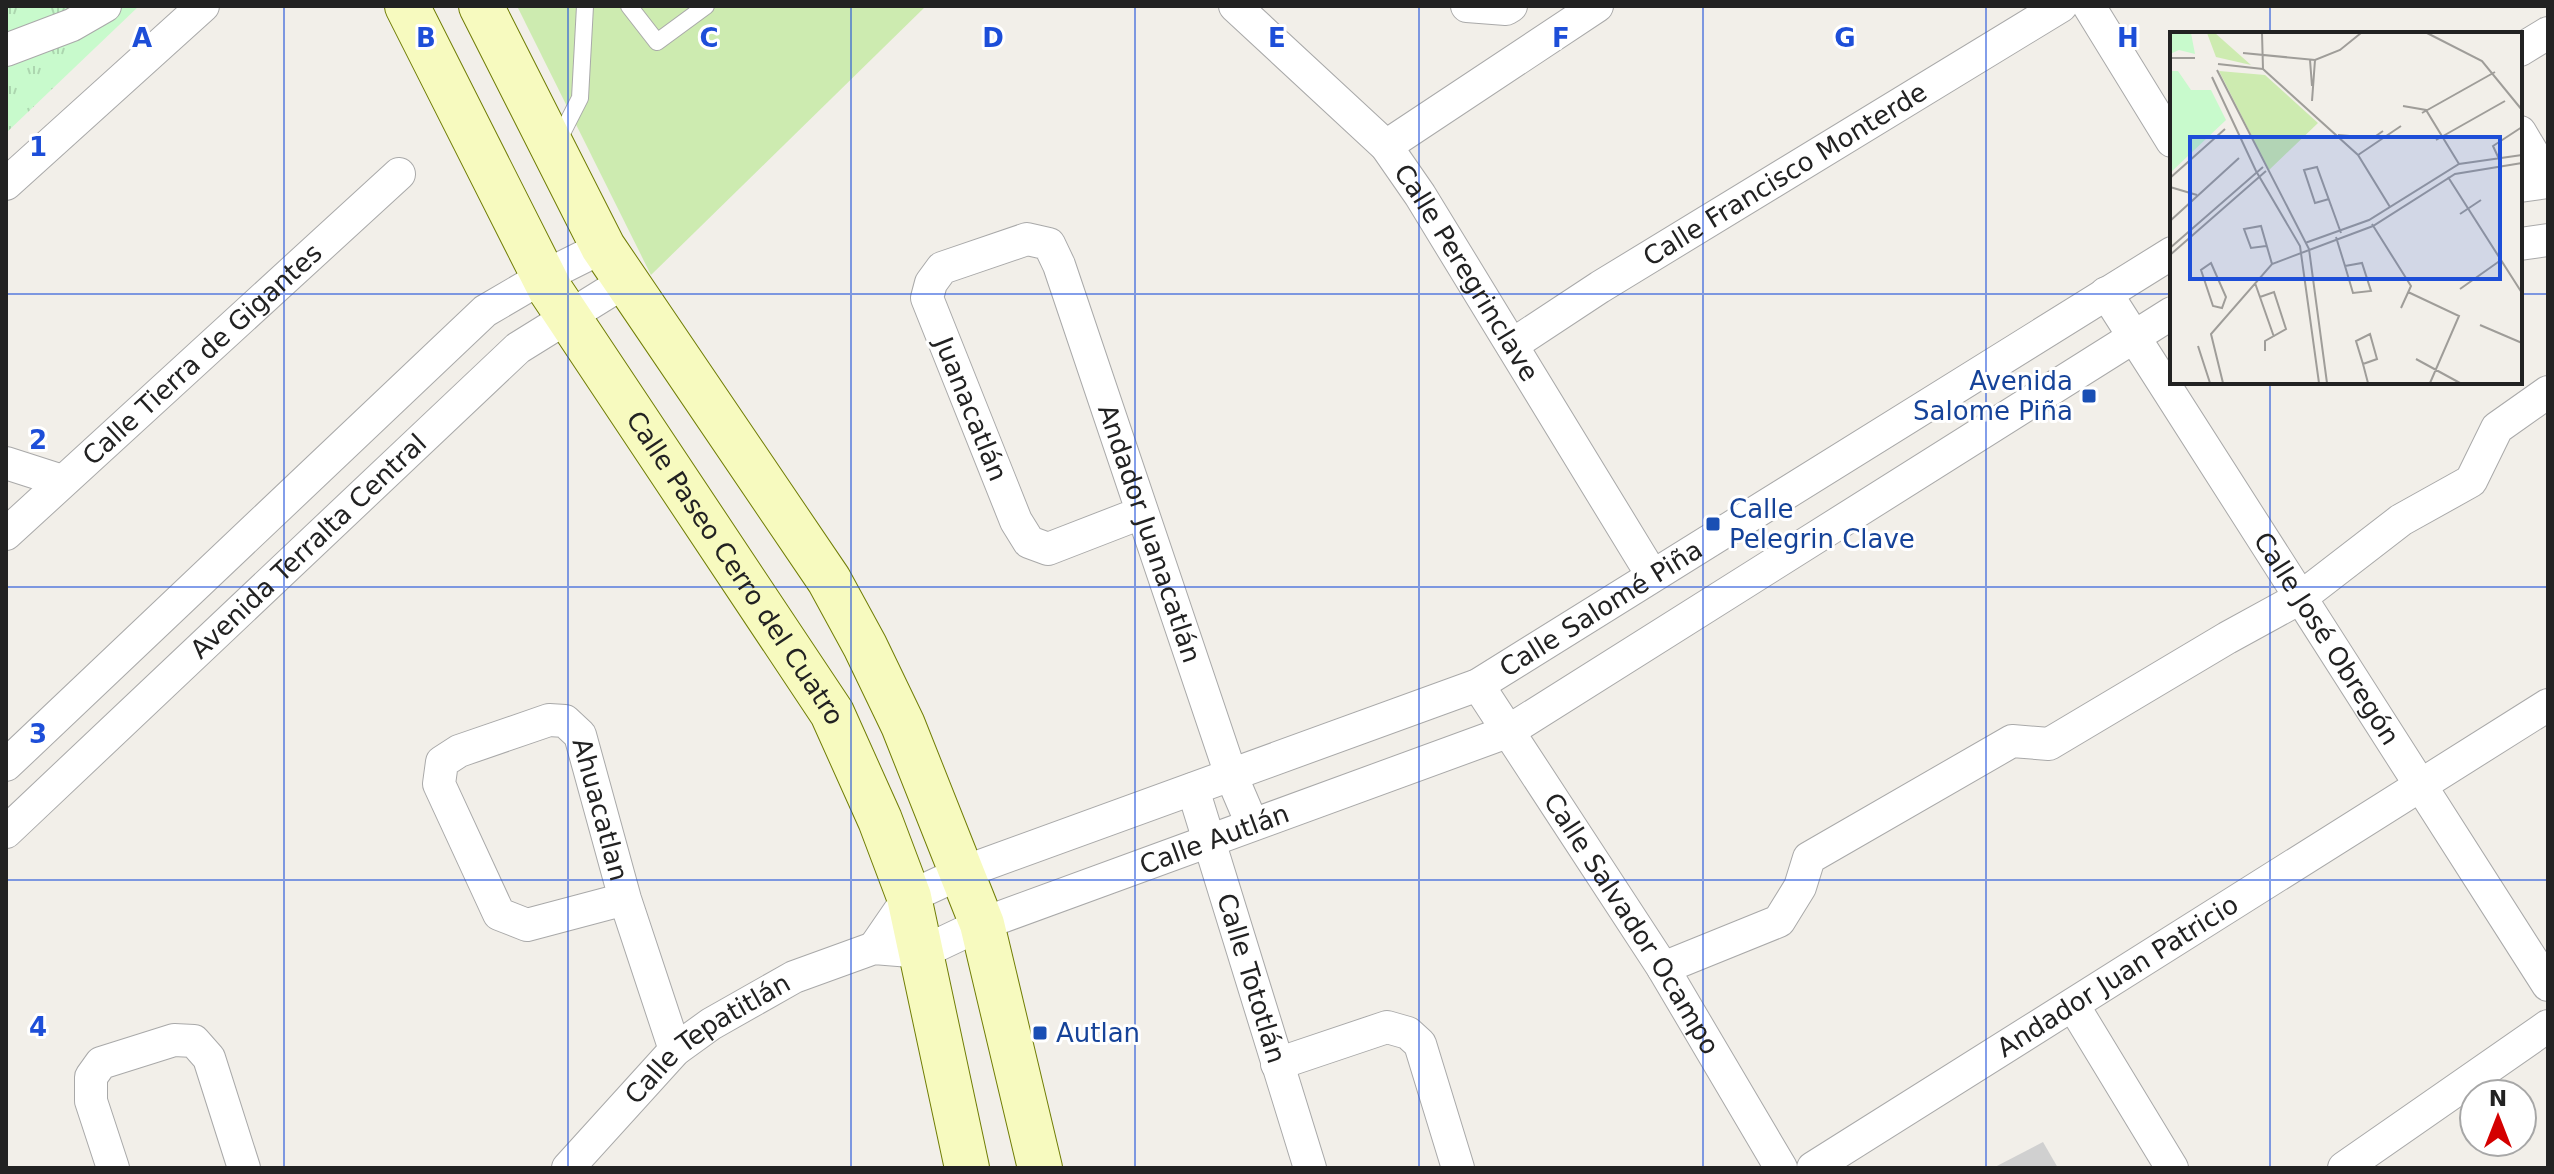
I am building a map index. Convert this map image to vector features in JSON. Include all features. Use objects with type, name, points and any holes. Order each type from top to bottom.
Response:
[{"type":"street","points":[[6,50],[72,25],[103,6]]},
{"type":"street","points":[[6,184],[203,6]]},
{"type":"street","name":"Calle Paseo Cerro del Cuatro","points":[[407,6],[543,277],[832,713],[880,820],[909,897],[967,1168]]},
{"type":"street","points":[[481,6],[615,264],[829,580],[865,646],[903,725],[982,924],[1040,1168]]},
{"type":"street","name":"Calle Peregrinclave","points":[[1235,6],[1386,146],[1420,195],[1652,575]]},
{"type":"street","points":[[1467,6],[1508,7]]},
{"type":"street","points":[[1386,146],[1597,6]]},
{"type":"street","name":"Calle Francisco Monterde","points":[[1512,345],[1600,287],[2061,6]]},
{"type":"street","points":[[2089,6],[2170,138]]},
{"type":"street","points":[[2522,49],[2548,33]]},
{"type":"street","points":[[2522,135],[2548,180],[2522,186]]},
{"type":"street","name":"Calle Tierra de Gigantes","points":[[6,534],[399,174]]},
{"type":"street","name":"Juanacatlán","points":[[1049,244],[1027,239],[942,268],[931,283],[927,298],[1016,521],[1029,542],[1048,549],[1141,513]]},
{"type":"street","points":[[2522,244],[2548,240]]},
{"type":"street","name":"Andador Juanacatlán","points":[[1049,244],[1059,265],[1231,775],[1252,824]]},
{"type":"street","name":"Calle Salomé Piña","points":[[1478,685],[2170,254]]},
{"type":"street","name":"Avenida Terralta Central","points":[[6,765],[485,311],[543,277],[615,264]]},
{"type":"street","name":"Avenida Terralta Central","points":[[6,832],[518,348],[567,316],[615,264]]},
{"type":"street","name":"Calle José Obregón","points":[[2106,293],[2548,985]]},
{"type":"street","points":[[1507,732],[2170,314]]},
{"type":"street","points":[[1663,968],[1779,921],[1800,887],[1809,858],[2012,741],[2049,744],[2300,598],[2401,520],[2471,481],[2497,428],[2548,392]]},
{"type":"street","points":[[6,463],[62,481]]},
{"type":"street","name":"Calle Autlán","points":[[909,897],[961,873],[1478,685]]},
{"type":"street","name":"Calle Salvador Ocampo","points":[[1478,685],[1663,968],[1774,1166]]},
{"type":"street","name":"Andador Juan Patricio","points":[[1813,1168],[2548,705]]},
{"type":"street","name":"Ahuacatlan","points":[[625,899],[527,925],[499,914],[439,784],[442,762],[459,751],[549,720],[565,721],[580,735],[625,899],[675,1050]]},
{"type":"street","name":"Calle Autlán","points":[[923,952],[982,924],[1507,732]]},
{"type":"street","points":[[37,737],[73,770]]},
{"type":"street","name":"Calle Tototlán","points":[[1193,789],[1310,1168]]},
{"type":"street","points":[[874,948],[909,897]]},
{"type":"street","name":"Calle Tepatitlán","points":[[568,1168],[675,1050],[711,1024],[794,977],[874,948],[923,952]]},
{"type":"street","points":[[2073,1005],[2172,1168]]},
{"type":"street","points":[[2344,1168],[2548,1026]]},
{"type":"street","points":[[1277,1064],[1387,1027],[1408,1033],[1420,1044],[1458,1168]]},
{"type":"street","points":[[113,1168],[91,1101],[91,1077],[101,1063],[174,1040],[194,1041],[209,1058],[244,1168]]},
{"type":"lane","points":[[554,150],[580,98],[585,6]]},
{"type":"lane","points":[[629,6],[657,42],[706,6]]},
{"type":"shaded area","points":[[2043,1142],[2058,1168],[1993,1168]]},
{"type":"green space","points":[[6,6],[139,6],[6,133]]},
{"type":"green space","points":[[517,6],[926,6],[651,275]]},
{"type":"place","name":"Avenida Salome Piña","points":[[2089,396]]},
{"type":"place","name":"Calle Pelegrin Clave","points":[[1713,524]]},
{"type":"place","name":"Autlan","points":[[1040,1033]]}]
